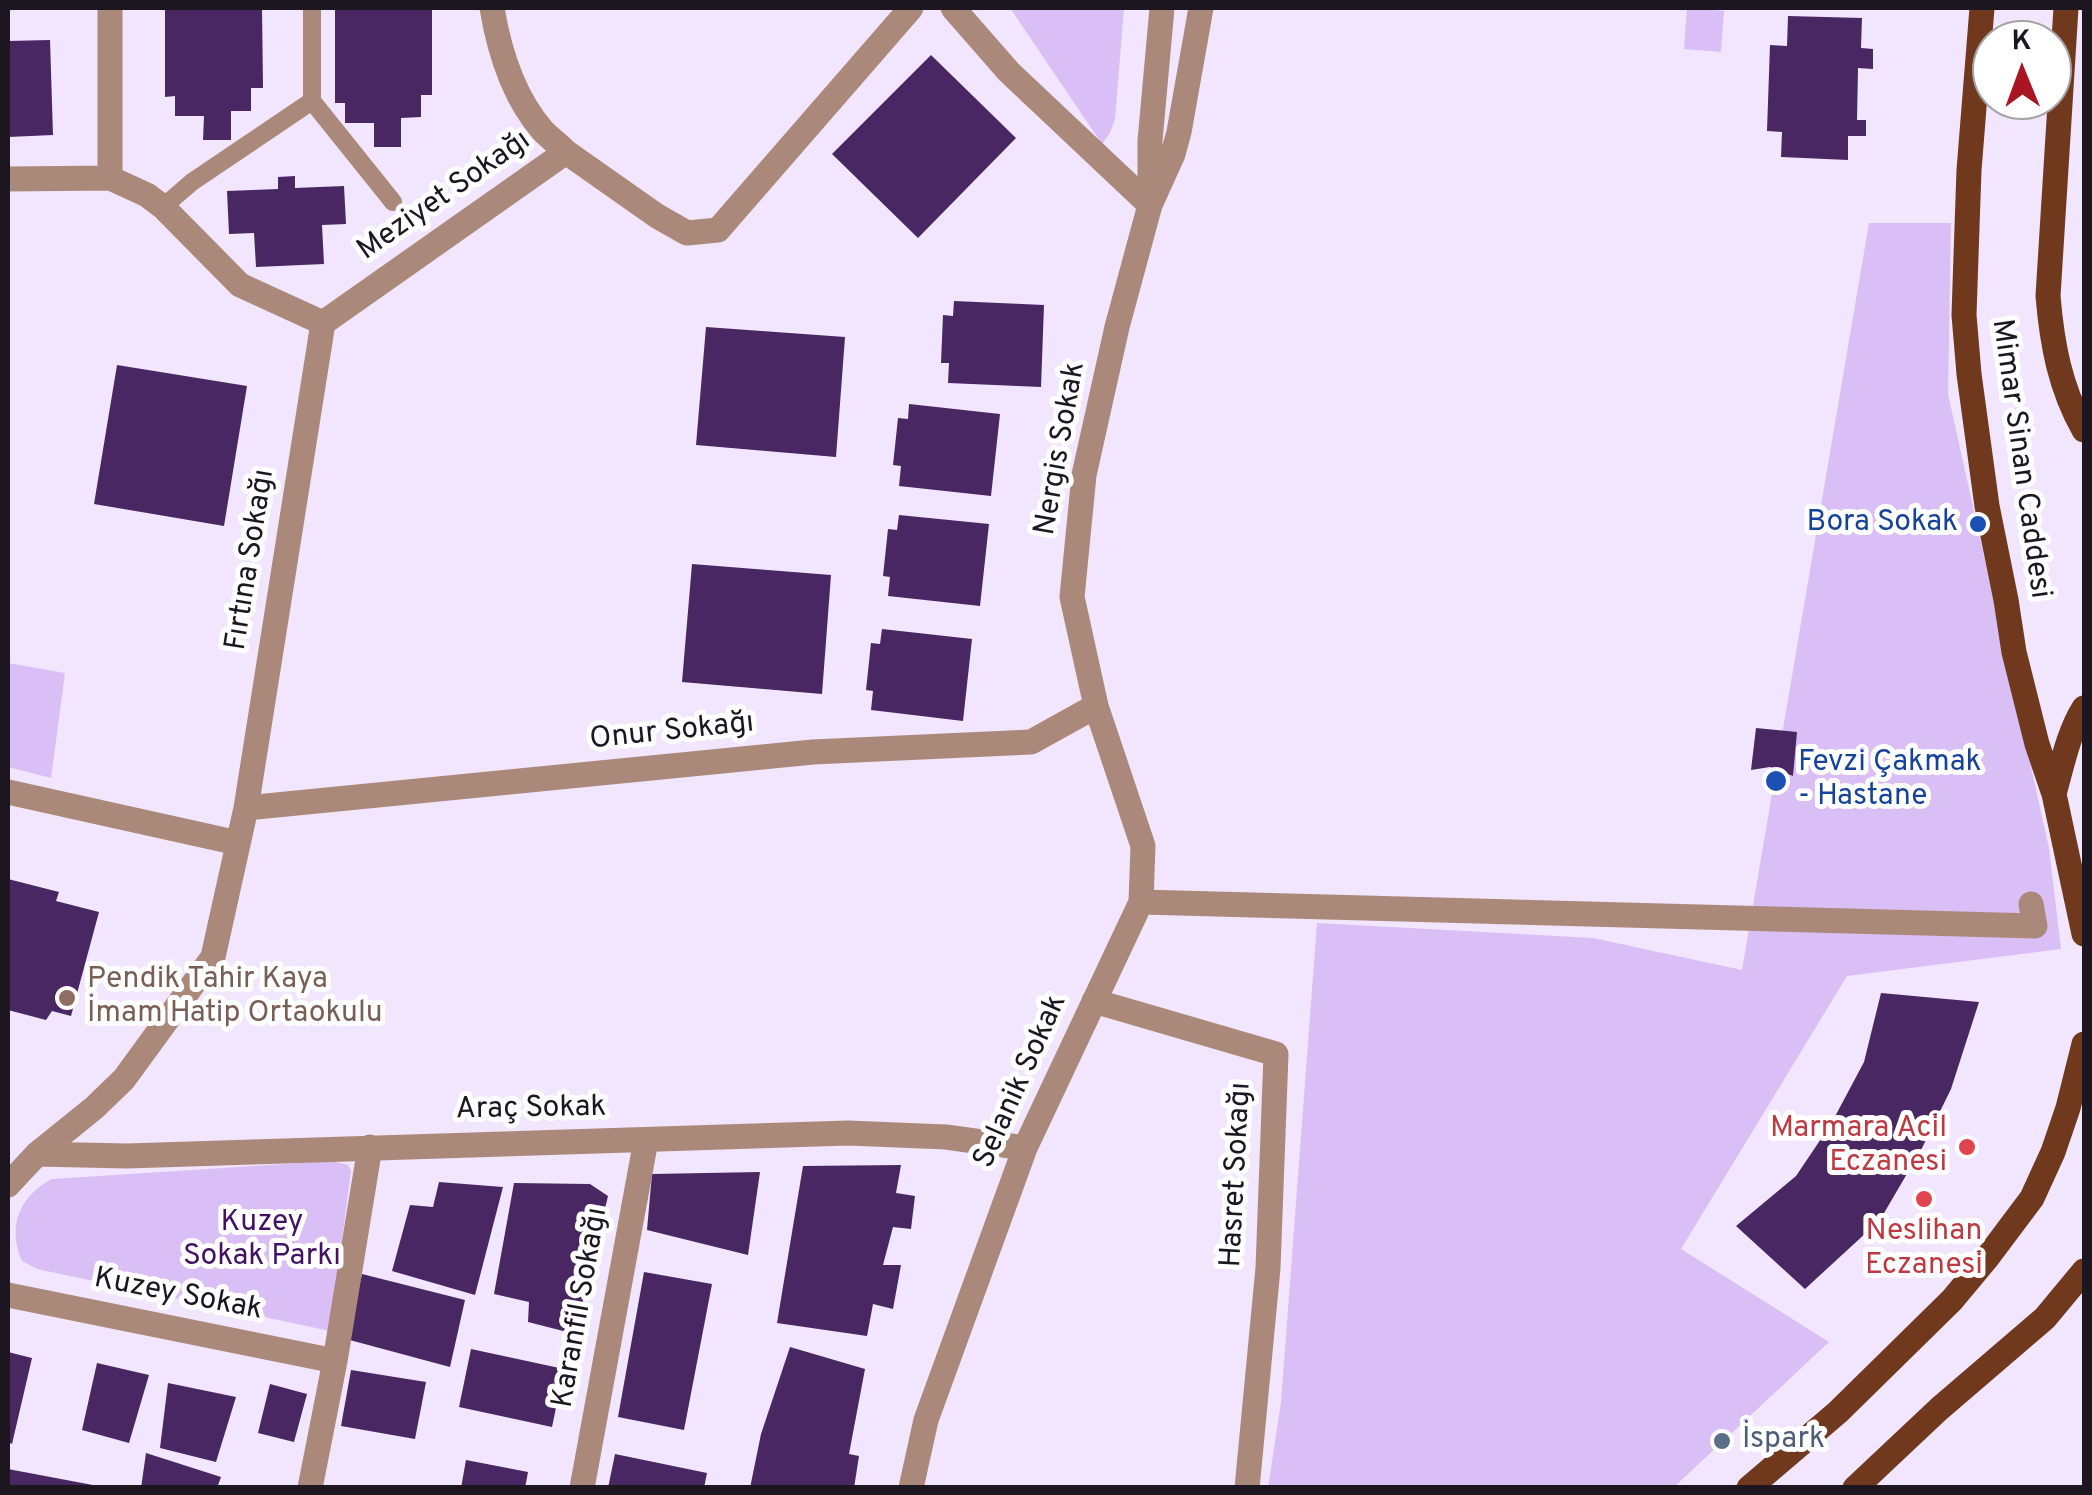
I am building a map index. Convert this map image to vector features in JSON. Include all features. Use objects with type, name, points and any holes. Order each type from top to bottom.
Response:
[{"type":"main road","name":"Mimar Sinan Caddesi","points":[[1982,8],[1969,170],[1964,314],[1987,506],[2014,652],[2054,794],[2084,934]]},
{"type":"main road","name":"Mimar Sinan Caddesi","points":[[2066,8],[2048,296],[2060,375],[2084,430]]},
{"type":"main road","points":[[2054,794],[2066,750],[2084,708]]},
{"type":"main road","points":[[1748,1488],[1838,1412],[1952,1300],[1987,1258],[2032,1198],[2068,1108],[2084,1044]]},
{"type":"main road","points":[[1855,1488],[2058,1305],[2084,1271]]},
{"type":"street","points":[[110,8],[110,178]]},
{"type":"street","points":[[492,8],[503,56],[527,108],[566,152]]},
{"type":"street","name":"Meziyet Sokağı","points":[[322,322],[566,152],[687,233],[718,230],[911,8]]},
{"type":"street","points":[[953,8],[1009,72],[1150,206]]},
{"type":"street","points":[[1150,206],[1150,141],[1162,8]]},
{"type":"street","points":[[1150,206],[1179,132],[1200,8]]},
{"type":"street","points":[[8,179],[110,178],[147,195],[162,207],[240,285],[322,322]]},
{"type":"street","name":"Nergis Sokak","points":[[1096,706],[1072,597],[1084,475],[1117,327],[1150,206]]},
{"type":"street","name":"Fırtına Sokağı","points":[[8,1185],[124,1080],[213,956],[246,808],[322,322]]},
{"type":"street","name":"Onur Sokağı","points":[[246,808],[813,752],[1031,742],[1096,706]]},
{"type":"street","name":"Selanik Sokak","points":[[911,1488],[926,1420],[1025,1148],[1141,902],[1143,846],[1096,706]]},
{"type":"street","points":[[8,792],[238,843]]},
{"type":"street","points":[[1141,902],[2035,926],[2031,904]]},
{"type":"street","name":"Hasret Sokağı","points":[[1094,1001],[1276,1054],[1268,1268],[1247,1488]]},
{"type":"street","name":"Araç Sokak","points":[[38,1154],[127,1156],[848,1133],[946,1137],[1025,1148]]},
{"type":"street","name":"Karanfil Sokağı","points":[[582,1488],[646,1140]]},
{"type":"street","points":[[310,1488],[370,1146]]},
{"type":"street","points":[[2058,1305],[2084,1289]]},
{"type":"street","name":"Kuzey Sokak","points":[[8,1295],[335,1361]]},
{"type":"lane","points":[[312,8],[312,102],[393,202]]},
{"type":"lane","points":[[162,207],[192,182],[312,102]]},
{"type":"green space","points":[[1010,8],[1124,8],[1115,119],[1102,144]]},
{"type":"green space","points":[[1687,8],[1724,11],[1721,52],[1684,49]]},
{"type":"green space","points":[[1869,223],[1951,223],[1948,394],[2049,848],[2061,949],[1847,976],[1681,1249],[1829,1342],[1674,1487],[1268,1488],[1281,1402],[1317,923],[1593,938],[1742,970]]},
{"type":"green space","points":[[8,663],[65,673],[51,778],[8,767]]},
{"type":"green space","name":"Kuzey Sokak Parkı","points":[[332,1161],[348,1165],[351,1171],[330,1331],[37,1269],[22,1261],[18,1248],[16,1225],[24,1203],[52,1179]]},
{"type":"building","points":[[165,8],[262,8],[263,88],[251,88],[251,111],[231,111],[231,140],[203,140],[204,116],[175,116],[175,96],[165,97]]},
{"type":"building","points":[[335,8],[432,8],[432,95],[421,95],[421,117],[401,118],[401,147],[374,147],[374,123],[345,123],[345,103],[335,103]]},
{"type":"building","points":[[1788,16],[1862,18],[1861,48],[1873,49],[1873,69],[1858,68],[1857,120],[1866,120],[1866,136],[1848,136],[1848,160],[1781,157],[1782,132],[1767,131],[1770,45],[1787,46]]},
{"type":"building","points":[[50,40],[53,135],[8,137],[8,41]]},
{"type":"building","points":[[931,55],[1016,138],[918,238],[832,154]]},
{"type":"building","points":[[295,176],[295,188],[344,186],[346,224],[322,225],[324,264],[256,267],[254,233],[229,234],[227,191],[278,189],[278,177]]},
{"type":"building","points":[[954,301],[1044,305],[1041,387],[948,383],[949,363],[941,363],[943,315],[953,316]]},
{"type":"building","points":[[706,327],[845,337],[836,457],[696,445]]},
{"type":"building","points":[[117,365],[247,386],[224,526],[94,504]]},
{"type":"building","points":[[909,404],[1000,414],[991,496],[899,486],[901,466],[893,465],[898,418],[908,419]]},
{"type":"building","points":[[899,515],[989,524],[980,606],[888,596],[890,577],[883,576],[888,529],[897,530]]},
{"type":"building","points":[[692,564],[831,575],[822,694],[682,682]]},
{"type":"building","points":[[882,629],[972,639],[963,721],[871,710],[873,691],[866,690],[871,643],[880,644]]},
{"type":"building","points":[[1756,728],[1797,732],[1793,776],[1770,767],[1751,770]]},
{"type":"building","points":[[8,879],[59,892],[56,901],[99,912],[71,1016],[52,1011],[46,1020],[8,1010]]},
{"type":"building","points":[[1881,993],[1979,1002],[1951,1089],[1880,1220],[1805,1289],[1736,1226],[1796,1176],[1831,1124],[1864,1062]]},
{"type":"building","points":[[901,1165],[896,1193],[915,1196],[911,1229],[893,1227],[883,1265],[901,1265],[893,1309],[873,1304],[867,1336],[777,1323],[803,1166]]},
{"type":"building","points":[[760,1172],[748,1255],[647,1230],[652,1174]]},
{"type":"building","points":[[439,1182],[503,1187],[475,1295],[392,1271],[410,1205],[433,1207]]},
{"type":"building","points":[[514,1183],[590,1184],[608,1196],[575,1334],[528,1322],[529,1302],[494,1294]]},
{"type":"building","points":[[644,1272],[712,1284],[684,1430],[618,1417]]},
{"type":"building","points":[[362,1274],[465,1300],[450,1367],[346,1339]]},
{"type":"building","points":[[790,1347],[865,1369],[849,1454],[859,1456],[854,1488],[750,1488],[761,1434]]},
{"type":"building","points":[[471,1349],[564,1369],[552,1427],[459,1407]]},
{"type":"building","points":[[8,1352],[32,1358],[12,1444],[8,1442]]},
{"type":"building","points":[[97,1363],[149,1375],[129,1443],[82,1430]]},
{"type":"building","points":[[351,1370],[426,1382],[415,1439],[341,1426]]},
{"type":"building","points":[[168,1383],[236,1397],[216,1462],[160,1448]]},
{"type":"building","points":[[270,1384],[307,1394],[294,1442],[258,1433]]},
{"type":"building","points":[[146,1453],[221,1477],[217,1488],[141,1488]]},
{"type":"building","points":[[615,1454],[707,1473],[704,1488],[608,1488]]},
{"type":"building","points":[[466,1460],[528,1472],[525,1488],[461,1488]]},
{"type":"building","points":[[8,1469],[98,1486],[98,1488],[8,1488]]},
{"type":"place","name":"Bora Sokak","points":[[1978,524]]},
{"type":"place","name":"Fevzi Çakmak - Hastane","points":[[1776,781]]},
{"type":"place","name":"Pendik Tahir Kaya İmam Hatip Ortaokulu","points":[[67,998]]},
{"type":"place","name":"Marmara Acil Eczanesi","points":[[1967,1147]]},
{"type":"place","name":"Neslihan Eczanesi","points":[[1924,1199]]},
{"type":"place","name":"İspark","points":[[1722,1441]]}]
